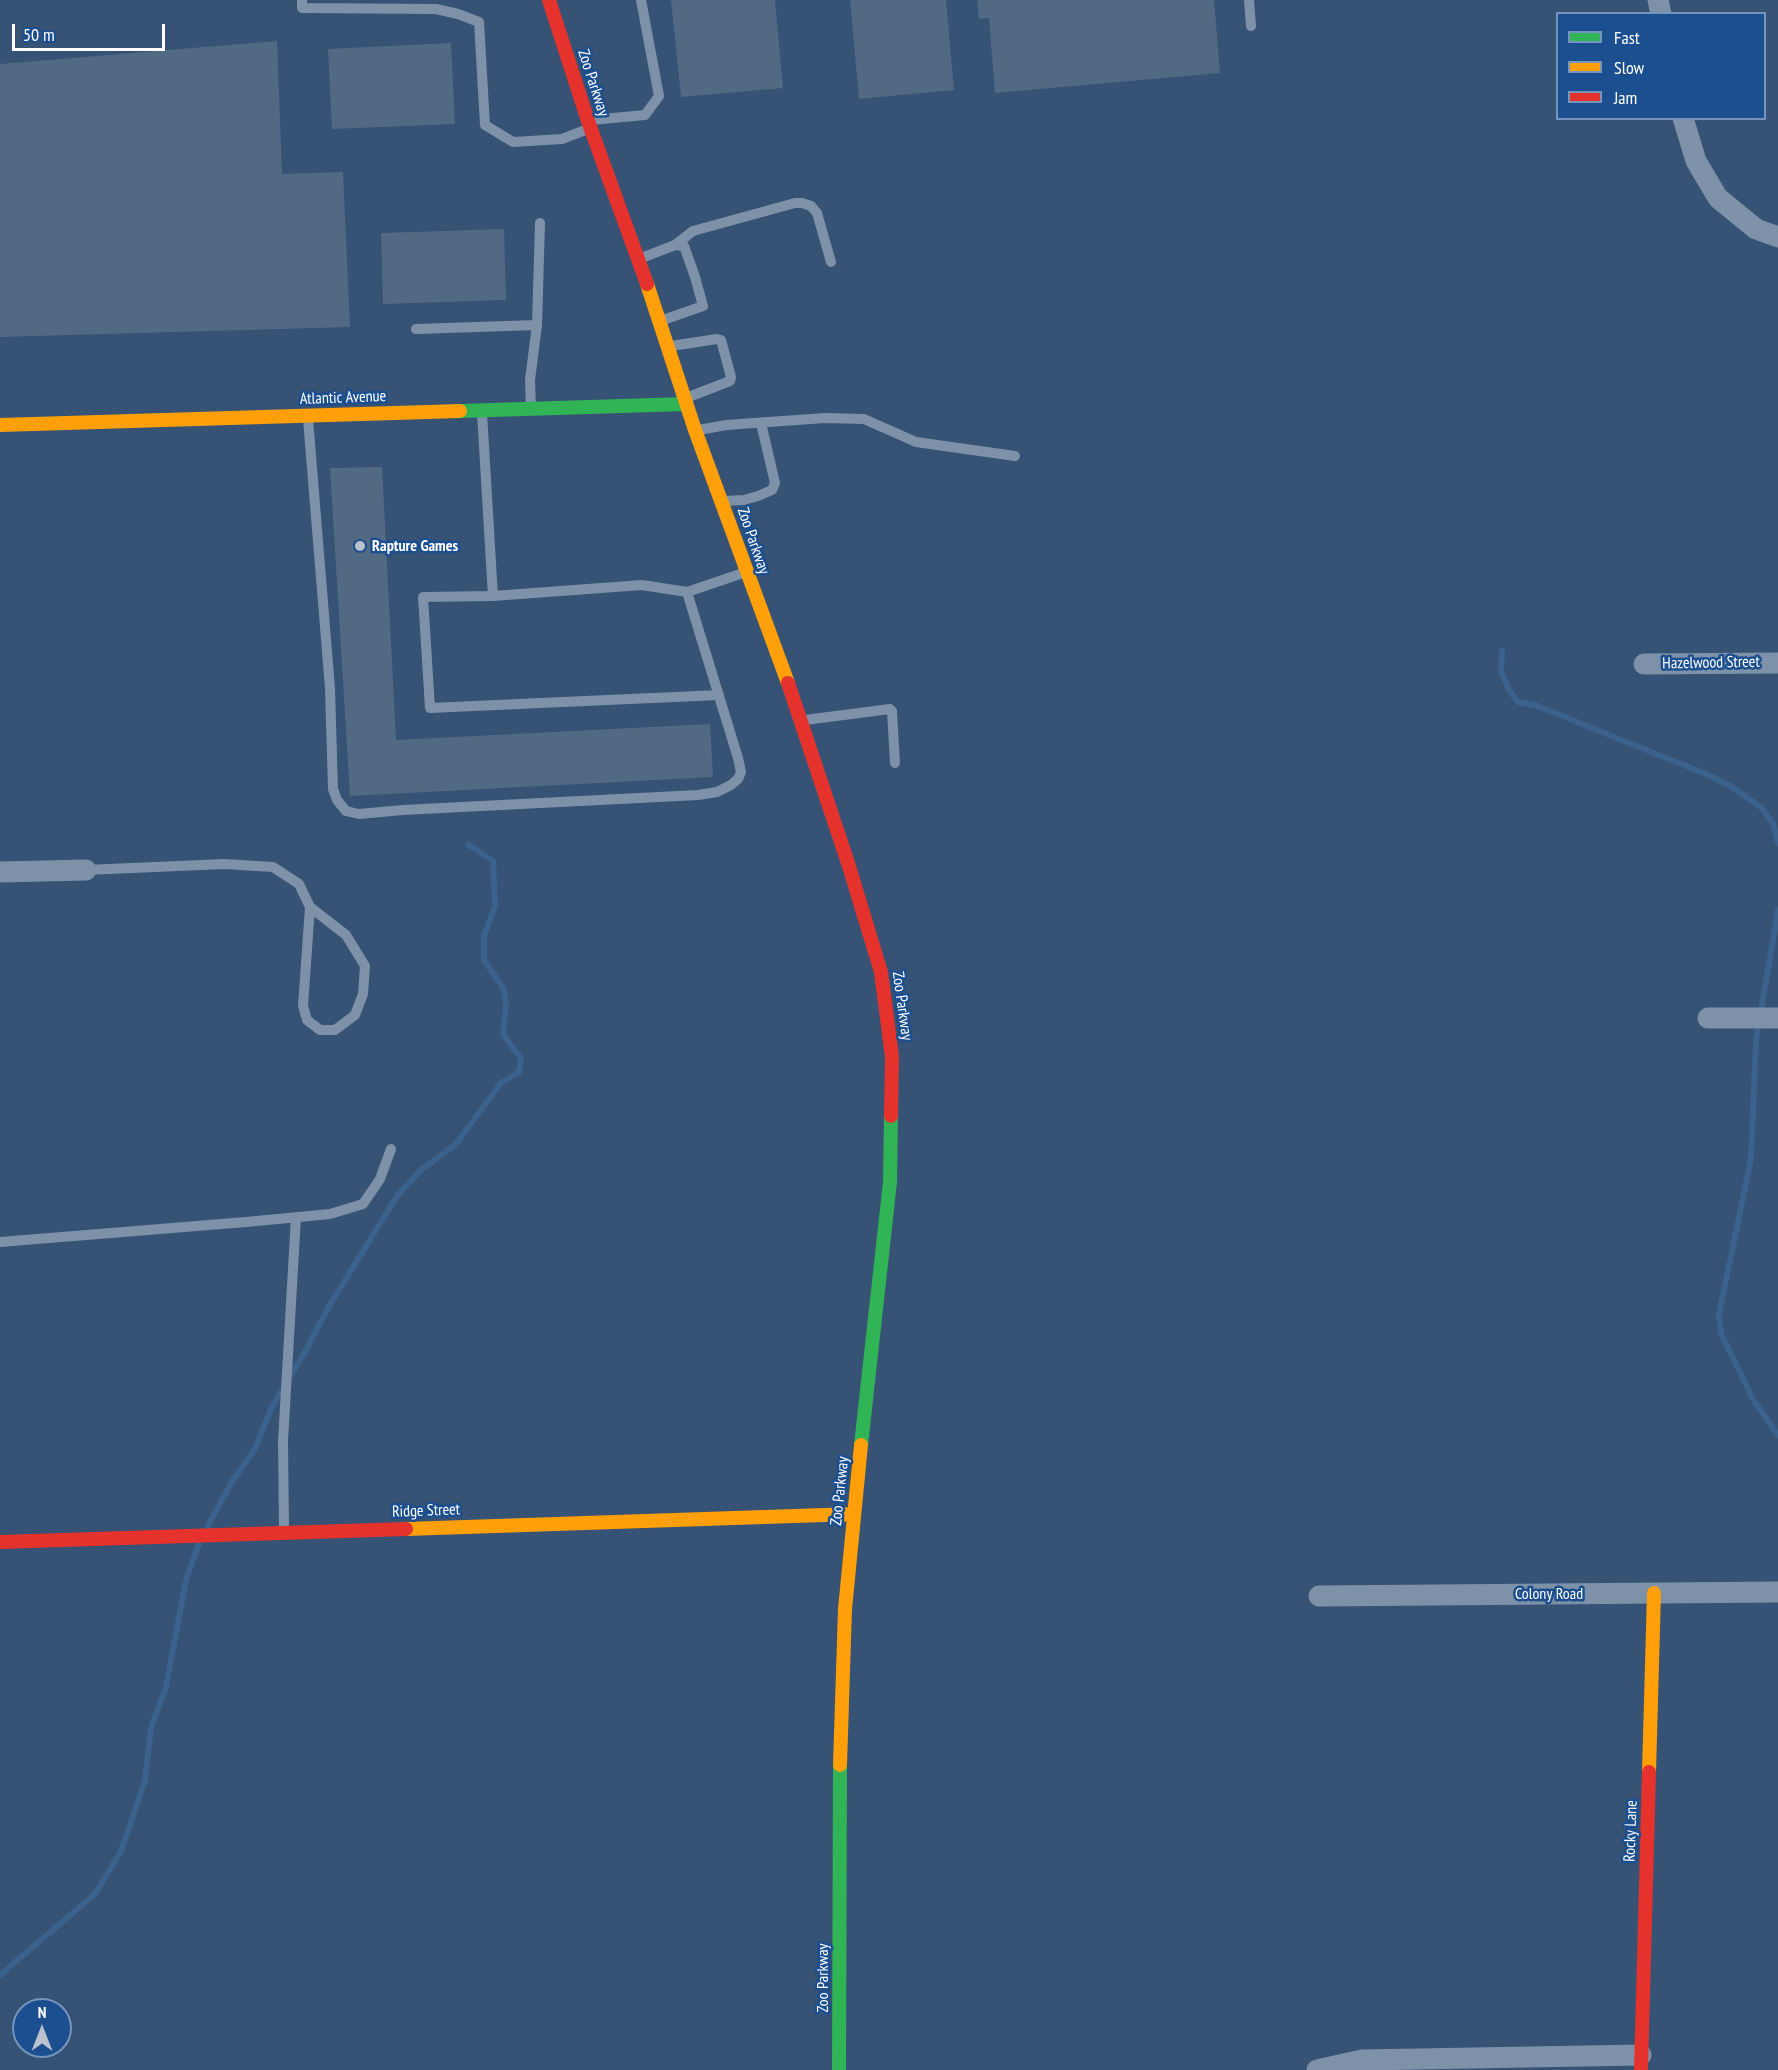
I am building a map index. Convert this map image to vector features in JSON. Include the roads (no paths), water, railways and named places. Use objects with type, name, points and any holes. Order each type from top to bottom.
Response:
[{"type":"main road","name":"Zoo Parkway","points":[[549,0],[589,124],[660,321],[695,430],[802,721],[881,972],[892,1057],[890,1182],[846,1609],[840,1725],[839,2070]]},
{"type":"main road","name":"Atlantic Avenue","points":[[0,425],[532,409],[685,401]]},
{"type":"main road","name":"Ridge Street","points":[[0,1542],[854,1514]]},
{"type":"main road","name":"Rocky Lane","points":[[1641,2062],[1654,1593]]},
{"type":"street","points":[[1684,120],[1696,161],[1718,198],[1756,230],[1778,237]]},
{"type":"street","name":"Hazelwood Street","points":[[1644,664],[1778,663]]},
{"type":"street","points":[[0,872],[86,870]]},
{"type":"street","points":[[1708,1018],[1778,1018]]},
{"type":"street","name":"Colony Road","points":[[1319,1596],[1778,1592]]},
{"type":"street","points":[[1317,2070],[1372,2060],[1641,2062]]},
{"type":"lane","points":[[302,0],[302,8],[436,9],[479,22],[485,125],[513,142],[562,139],[589,124],[645,115],[658,96],[641,0]]},
{"type":"lane","points":[[1249,0],[1251,26]]},
{"type":"lane","points":[[638,259],[675,245],[693,231],[802,203],[811,206],[817,213],[831,262]]},
{"type":"lane","points":[[532,409],[530,380],[537,325],[540,223]]},
{"type":"lane","points":[[660,321],[703,306],[684,246],[675,245]]},
{"type":"lane","points":[[416,329],[537,325]]},
{"type":"lane","points":[[668,346],[721,340],[731,377],[730,381],[685,401]]},
{"type":"lane","points":[[482,410],[493,596]]},
{"type":"lane","points":[[308,416],[330,688],[333,789],[337,800],[346,811],[359,814],[698,795],[717,792],[731,785],[738,779],[741,772],[687,592]]},
{"type":"lane","points":[[695,430],[726,425],[825,418],[864,419],[916,442],[1015,456]]},
{"type":"lane","points":[[722,501],[744,500],[772,490],[775,483],[761,423]]},
{"type":"lane","points":[[719,695],[430,708],[423,597],[493,596],[642,585],[687,592],[746,572]]},
{"type":"lane","points":[[802,721],[890,709],[892,711],[895,763]]},
{"type":"lane","points":[[86,870],[225,864],[273,867],[299,884],[310,907],[346,935],[365,966],[363,994],[355,1015],[335,1030],[320,1030],[307,1020],[303,1006],[310,907]]},
{"type":"lane","points":[[0,1242],[330,1214],[363,1204],[380,1179],[391,1149]]},
{"type":"lane","points":[[284,1533],[283,1441],[296,1217]]},
{"type":"waterway","points":[[1502,651],[1501,672],[1509,690],[1518,702],[1535,705],[1706,774],[1732,787],[1762,808],[1773,824],[1778,843]]},
{"type":"waterway","points":[[208,1526],[231,1483],[255,1449],[272,1407],[328,1308],[397,1196],[421,1170],[456,1144],[501,1083],[519,1072],[521,1059],[503,1034],[506,1003],[503,988],[484,960],[484,936],[495,906],[493,861],[469,845]]},
{"type":"waterway","points":[[1778,910],[1756,1040],[1751,1159],[1719,1314],[1721,1334],[1754,1401],[1778,1435]]},
{"type":"waterway","points":[[0,1975],[95,1894],[121,1851],[145,1780],[151,1728],[166,1687],[186,1580],[199,1544]]},
{"type":"place","name":"Rapture Games","points":[[360,546]]}]
